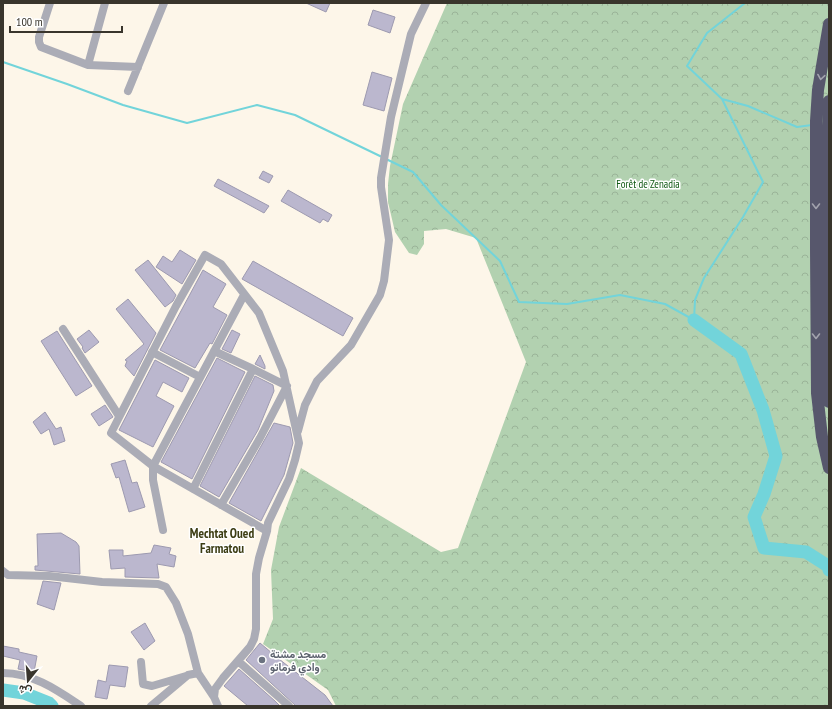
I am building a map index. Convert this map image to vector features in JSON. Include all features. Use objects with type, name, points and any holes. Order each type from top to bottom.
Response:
[{"type":"highway","points":[[829,24],[818,90],[816,121],[816,374],[822,437],[829,468]]},
{"type":"highway","points":[[829,101],[825,199],[826,363],[829,402]]},
{"type":"street","points":[[50,3],[39,37],[41,47],[88,65],[138,67]]},
{"type":"street","points":[[88,65],[105,3]]},
{"type":"street","points":[[128,91],[164,3]]},
{"type":"street","points":[[297,434],[305,405],[317,381],[351,345],[380,295],[384,281],[388,240],[381,187],[391,117],[411,34],[426,3]]},
{"type":"street","points":[[214,697],[215,689],[250,647],[254,639],[256,629],[256,574],[259,558],[267,531],[268,523],[289,479],[299,443],[283,371],[258,313],[221,264],[205,255],[152,352],[111,433],[153,466],[267,531]]},
{"type":"street","points":[[163,530],[153,480],[153,466],[244,295]]},
{"type":"street","points":[[64,328],[119,416]]},
{"type":"street","points":[[214,351],[287,386]]},
{"type":"street","points":[[152,352],[200,377]]},
{"type":"street","points":[[193,489],[253,369]]},
{"type":"street","points":[[221,505],[260,438],[287,386]]},
{"type":"street","points":[[3,571],[8,574],[49,576],[102,582],[158,584],[166,587],[176,603],[188,634],[198,673],[214,697],[218,706]]},
{"type":"street","points":[[238,661],[289,706]]},
{"type":"street","points":[[141,662],[143,684],[152,686],[198,673]]},
{"type":"street","points":[[3,673],[30,677],[42,682],[81,706]]},
{"type":"street","points":[[150,706],[186,676]]},
{"type":"green space","name":"Forêt de Zenadia","points":[[447,3],[829,3],[829,706],[336,706],[328,690],[263,644],[273,619],[271,570],[279,527],[301,468],[441,552],[458,548],[526,362],[476,238],[446,229],[424,231],[424,244],[417,255],[409,253],[395,232],[388,202],[390,166],[403,104]]},
{"type":"building","points":[[306,3],[330,3],[326,12]]},
{"type":"building","points":[[373,10],[395,17],[390,33],[368,25]]},
{"type":"building","points":[[372,72],[392,78],[384,111],[363,105]]},
{"type":"building","points":[[263,171],[273,176],[269,183],[259,178]]},
{"type":"building","points":[[218,179],[269,206],[264,213],[214,186]]},
{"type":"building","points":[[288,190],[332,215],[328,222],[323,219],[320,223],[281,201]]},
{"type":"building","points":[[180,250],[196,260],[182,284],[156,267],[163,256],[172,262]]},
{"type":"building","points":[[148,260],[176,295],[173,301],[165,307],[135,270]]},
{"type":"building","points":[[253,261],[353,318],[343,336],[242,279]]},
{"type":"building","points":[[203,270],[226,284],[213,307],[227,315],[212,344],[210,343],[195,368],[160,350]]},
{"type":"building","points":[[128,299],[156,333],[134,376],[125,366],[127,361],[125,360],[144,344],[116,309]]},
{"type":"building","points":[[89,330],[99,342],[85,353],[82,348],[83,347],[77,339]]},
{"type":"building","points":[[232,330],[240,334],[231,353],[222,349]]},
{"type":"building","points":[[57,331],[92,386],[76,396],[41,341]]},
{"type":"building","points":[[260,355],[265,366],[265,369],[255,364]]},
{"type":"building","points":[[217,358],[245,372],[192,479],[161,462]]},
{"type":"building","points":[[155,360],[189,378],[182,392],[163,382],[156,396],[174,406],[153,447],[119,430]]},
{"type":"building","points":[[255,376],[273,385],[274,391],[258,430],[219,497],[200,486]]},
{"type":"building","points":[[105,405],[113,417],[99,426],[91,414]]},
{"type":"building","points":[[45,412],[56,429],[61,427],[65,441],[54,445],[49,429],[41,434],[33,422]]},
{"type":"building","points":[[274,423],[290,427],[293,443],[284,475],[261,521],[229,503]]},
{"type":"building","points":[[125,460],[132,483],[137,482],[145,507],[129,512],[119,477],[116,478],[111,464]]},
{"type":"building","points":[[61,533],[76,542],[79,546],[80,574],[35,570],[35,566],[38,566],[37,534]]},
{"type":"building","points":[[154,545],[171,548],[169,554],[176,556],[174,567],[157,564],[159,578],[125,577],[125,568],[111,569],[109,550],[123,550],[123,556],[151,553]]},
{"type":"building","points":[[43,581],[61,583],[54,610],[37,604]]},
{"type":"building","points":[[145,623],[155,641],[144,650],[131,632]]},
{"type":"building","points":[[260,643],[325,695],[333,706],[296,706],[246,660]]},
{"type":"building","points":[[3,646],[19,649],[19,652],[37,656],[34,672],[18,669],[20,660],[3,656]]},
{"type":"building","points":[[109,665],[128,667],[125,687],[110,685],[107,699],[95,697],[98,680],[106,682]]},
{"type":"building","points":[[239,669],[280,706],[248,706],[224,686]]},
{"type":"waterway","points":[[386,159],[413,172],[441,205],[500,261],[519,302],[567,304],[620,295],[665,304],[694,320],[695,300],[704,278],[743,217],[763,182],[722,99],[687,66],[707,33],[745,3]]},
{"type":"waterway","points":[[3,62],[123,105],[187,123],[257,105],[295,115],[382,157]]},
{"type":"waterway","points":[[722,99],[748,106],[797,127],[812,125]]},
{"type":"waterway","points":[[694,320],[741,354],[763,410],[776,456],[764,494],[754,517],[764,548],[806,552],[828,566],[829,570]]},
{"type":"waterway","points":[[3,690],[24,693],[49,703],[52,706]]},
{"type":"place","name":"مسجد مشتة وادي فرماتو","points":[[262,660]]},
{"type":"district","name":"Mechtat Oued Farmatou","points":[[222,540]]}]
